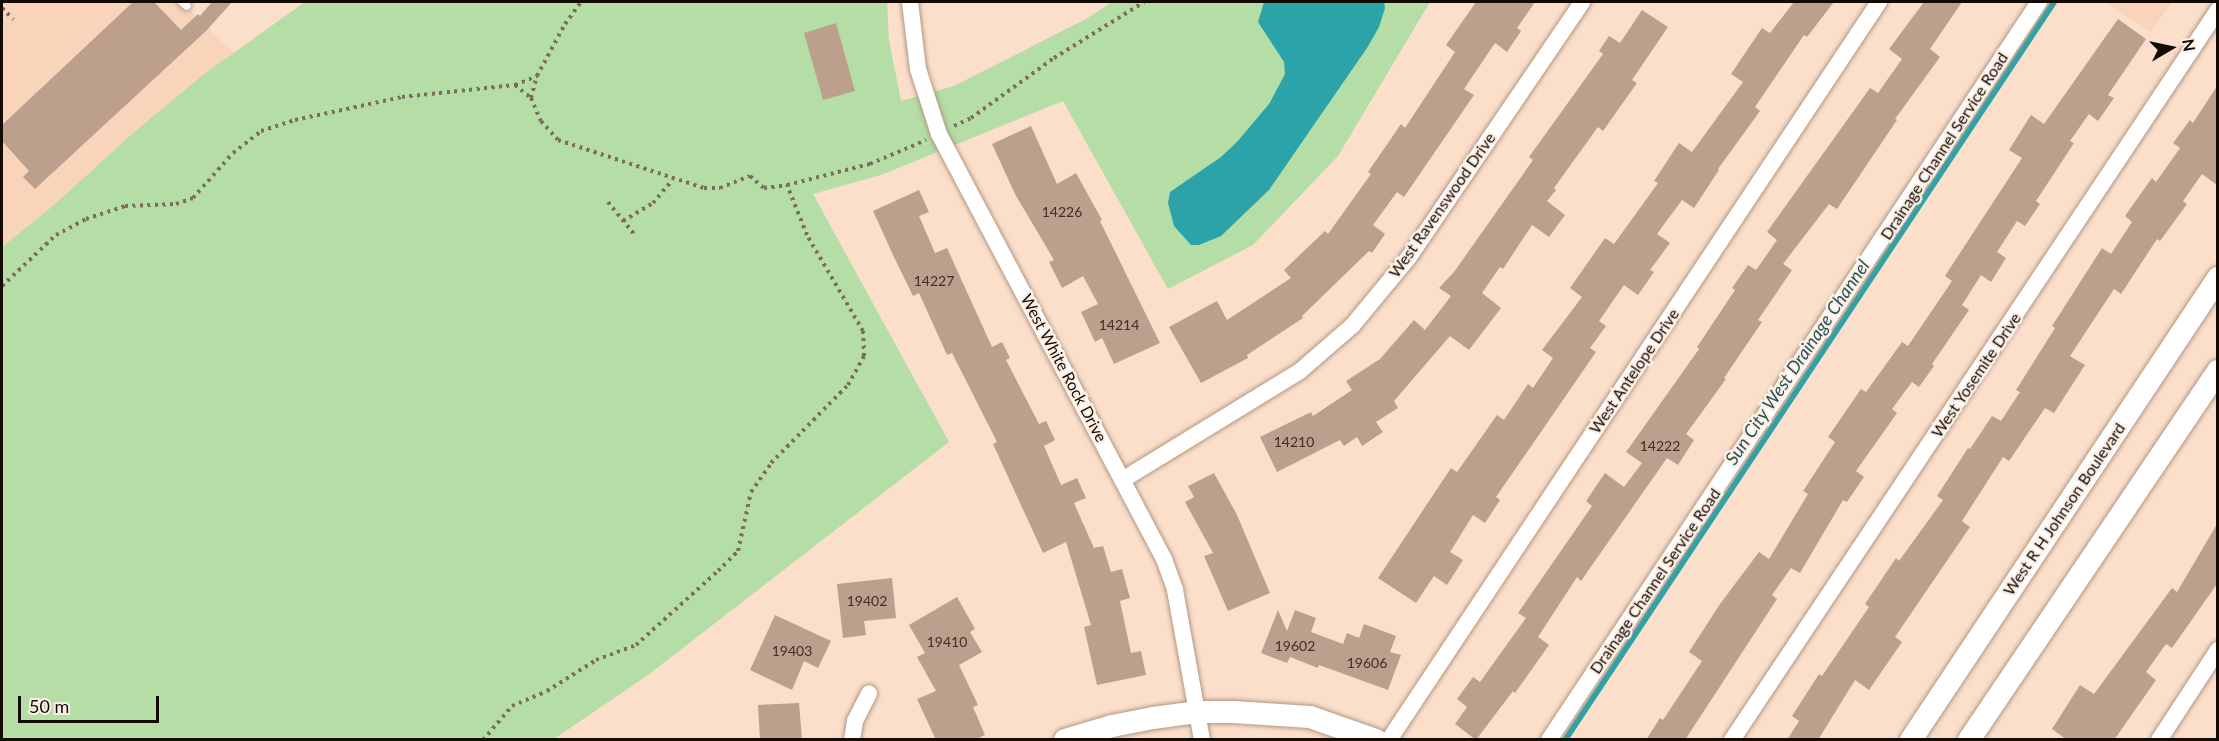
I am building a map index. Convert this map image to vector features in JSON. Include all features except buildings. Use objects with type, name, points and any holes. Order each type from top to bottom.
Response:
[{"type":"main road","name":"West R H Johnson Boulevard","points":[[1911,740],[2217,278]]},
{"type":"main road","points":[[1969,740],[2217,370]]},
{"type":"main road","points":[[1065,740],[1112,726],[1197,712],[1310,717],[1376,740]]},
{"type":"street","name":"West White Rock Drive","points":[[910,2],[918,69],[939,134],[1124,479],[1164,559],[1175,590],[1202,740]]},
{"type":"street","name":"West Ravenswood Drive","points":[[1124,479],[1300,371],[1352,326],[1409,257],[1581,2]]},
{"type":"street","name":"West Antelope Drive","points":[[1389,740],[1879,2]]},
{"type":"street","name":"Drainage Channel Service Road","points":[[1549,740],[2040,2]]},
{"type":"street","name":"West Yosemite Drive","points":[[1732,740],[2217,10]]},
{"type":"street","points":[[2159,740],[2217,650]]},
{"type":"street","points":[[852,740],[855,721],[869,693]]},
{"type":"path","points":[[531,98],[537,76],[565,24],[582,2]]},
{"type":"path","points":[[515,85],[531,98],[541,121],[558,140],[673,179],[711,189],[750,176],[764,188],[788,185],[870,164],[971,118],[1054,58],[1144,2]]},
{"type":"path","points":[[2,8],[13,19]]},
{"type":"path","points":[[2,286],[56,235],[86,219],[125,206],[176,204],[193,198],[233,153],[261,131],[295,120],[402,97],[515,85],[537,76]]},
{"type":"path","points":[[623,221],[652,203],[673,179]]},
{"type":"path","points":[[483,740],[512,706],[547,691],[596,660],[636,645],[738,551],[751,492],[771,463],[848,385],[864,356],[863,331],[807,235],[788,185]]},
{"type":"path","points":[[608,202],[634,234]]},
{"type":"shaded area","points":[[2,2],[182,2],[234,53],[204,74],[54,205],[2,247]]},
{"type":"shaded area","points":[[2104,2],[2172,2],[2151,32]]},
{"type":"green space","points":[[305,2],[887,2],[889,40],[901,101],[954,86],[1086,19],[1112,2],[1430,2],[1338,156],[1253,245],[1168,289],[1063,101],[881,175],[813,194],[949,442],[648,675],[554,739],[2,740],[2,247],[54,205],[132,134],[204,74]]},
{"type":"water","points":[[1264,2],[1384,2],[1385,8],[1379,27],[1367,48],[1269,190],[1221,236],[1199,245],[1191,245],[1174,226],[1168,203],[1170,192],[1221,157],[1237,142],[1269,104],[1285,74],[1284,62],[1258,22]]},
{"type":"waterway","name":"Sun City West Drainage Channel","points":[[1565,740],[2054,2]]}]
